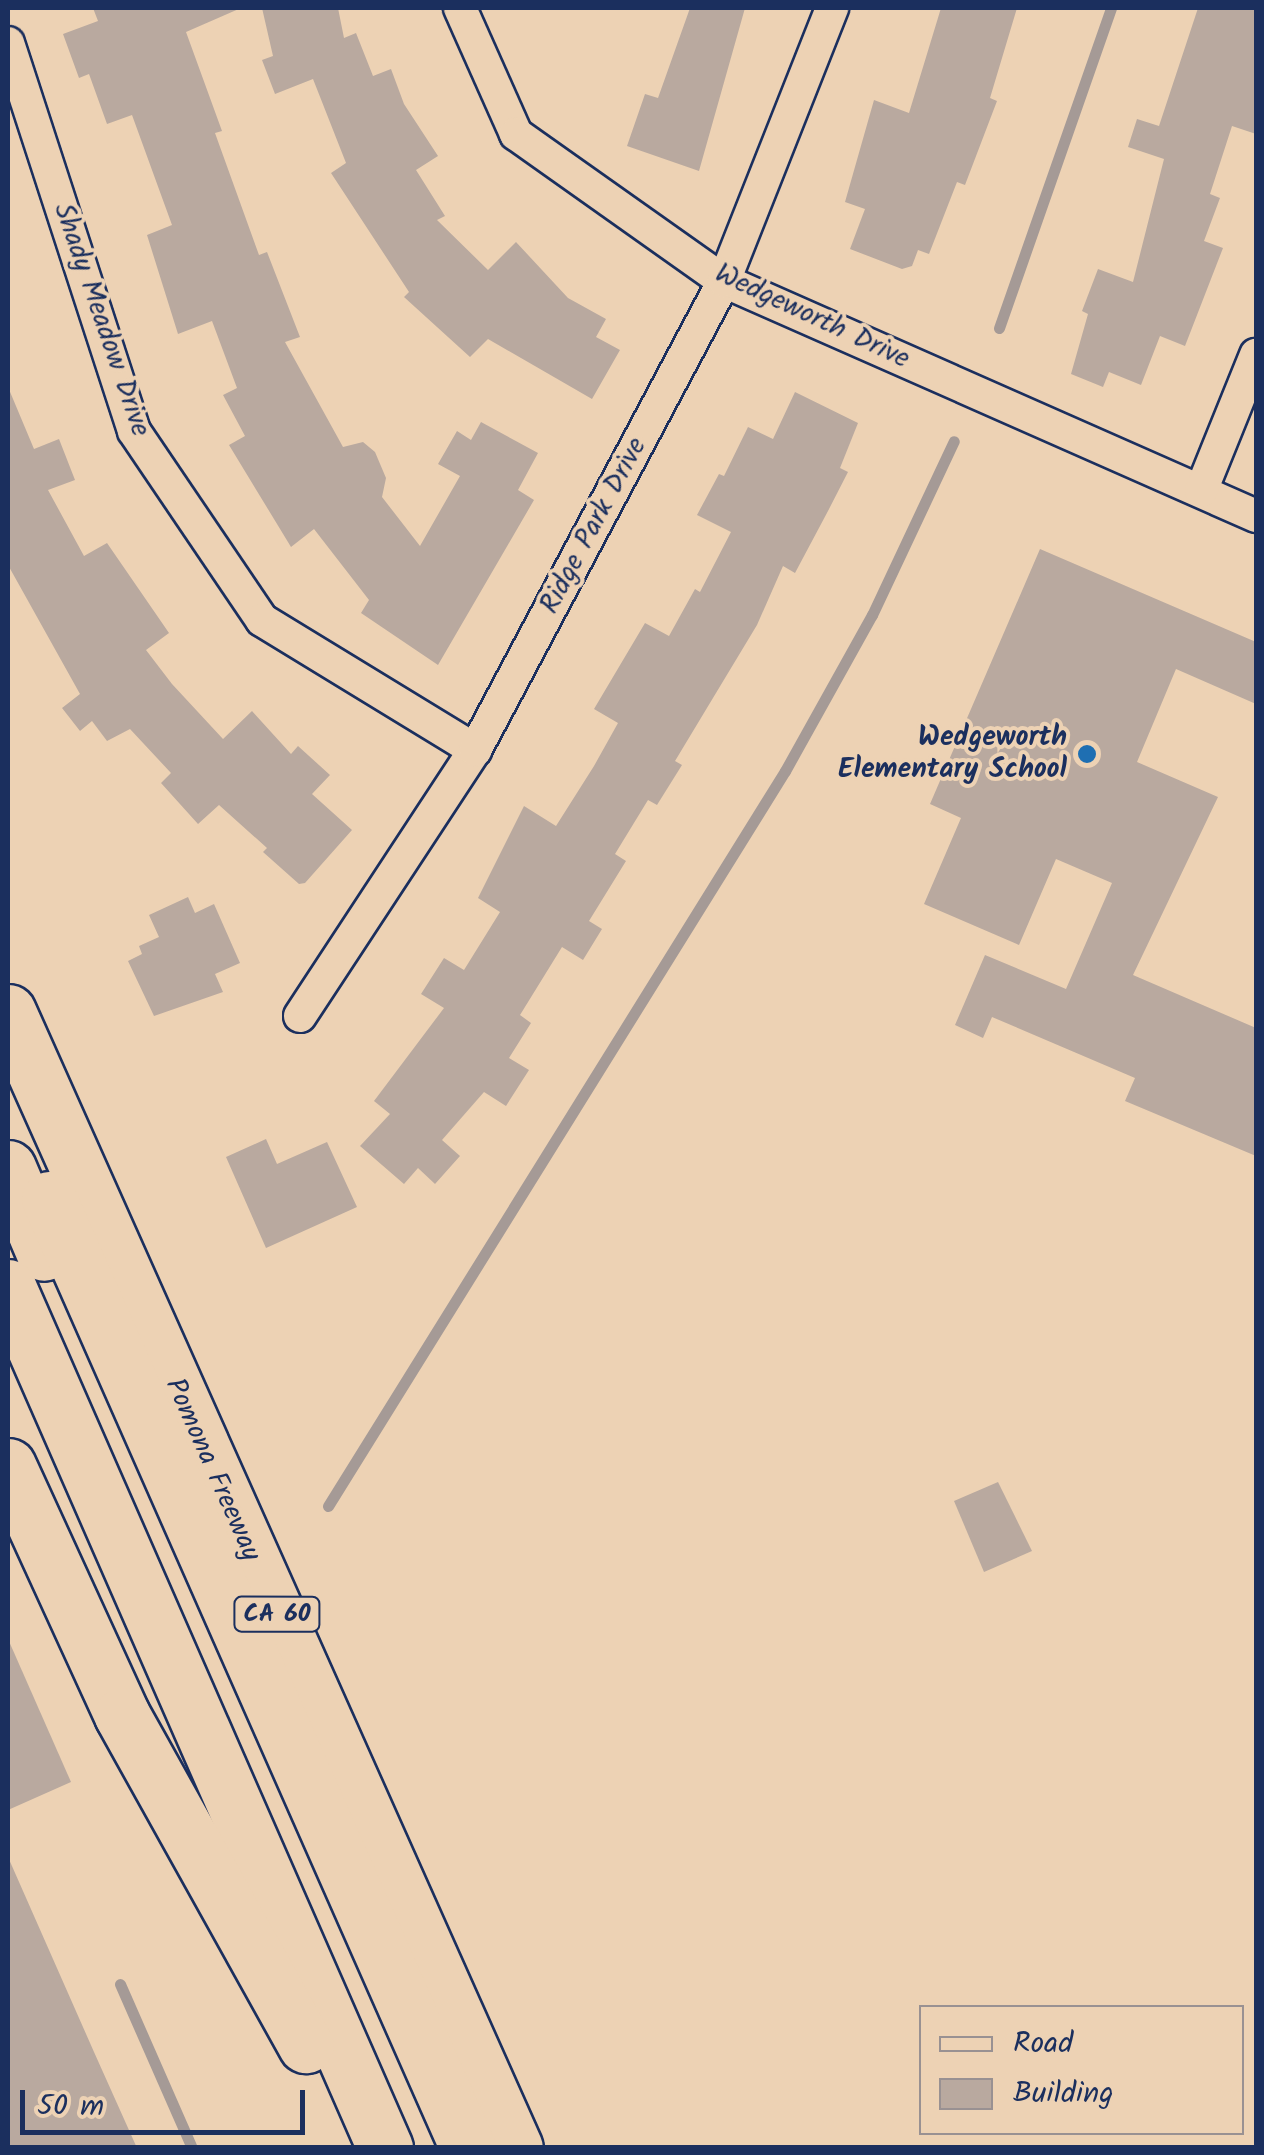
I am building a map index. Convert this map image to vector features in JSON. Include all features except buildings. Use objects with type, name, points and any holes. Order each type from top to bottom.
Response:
[{"type":"highway","name":"Pomona Freeway","points":[[8,1012],[516,2148]]},
{"type":"highway","points":[[8,1103],[468,2148]]},
{"type":"highway","points":[[8,1168],[438,2148]]},
{"type":"highway","points":[[8,1287],[385,2148]]},
{"type":"highway","points":[[8,1466],[122,1715],[363,2148]]},
{"type":"street","name":"Wedgeworth Drive","points":[[460,8],[516,134],[724,280],[1256,516]]},
{"type":"street","name":"Ridge Park Drive","points":[[300,1016],[475,750],[724,280],[832,8]]},
{"type":"street","name":"Shady Meadow Drive","points":[[8,44],[134,431],[262,620],[475,750]]},
{"type":"street","points":[[1201,491],[1256,355]]},
{"type":"waterway","points":[[999,328],[1111,8]]},
{"type":"waterway","points":[[328,1506],[785,771],[872,615],[954,441]]},
{"type":"waterway","points":[[120,1984],[192,2148]]},
{"type":"place","name":"Wedgeworth Elementary School","points":[[1087,754]]}]
